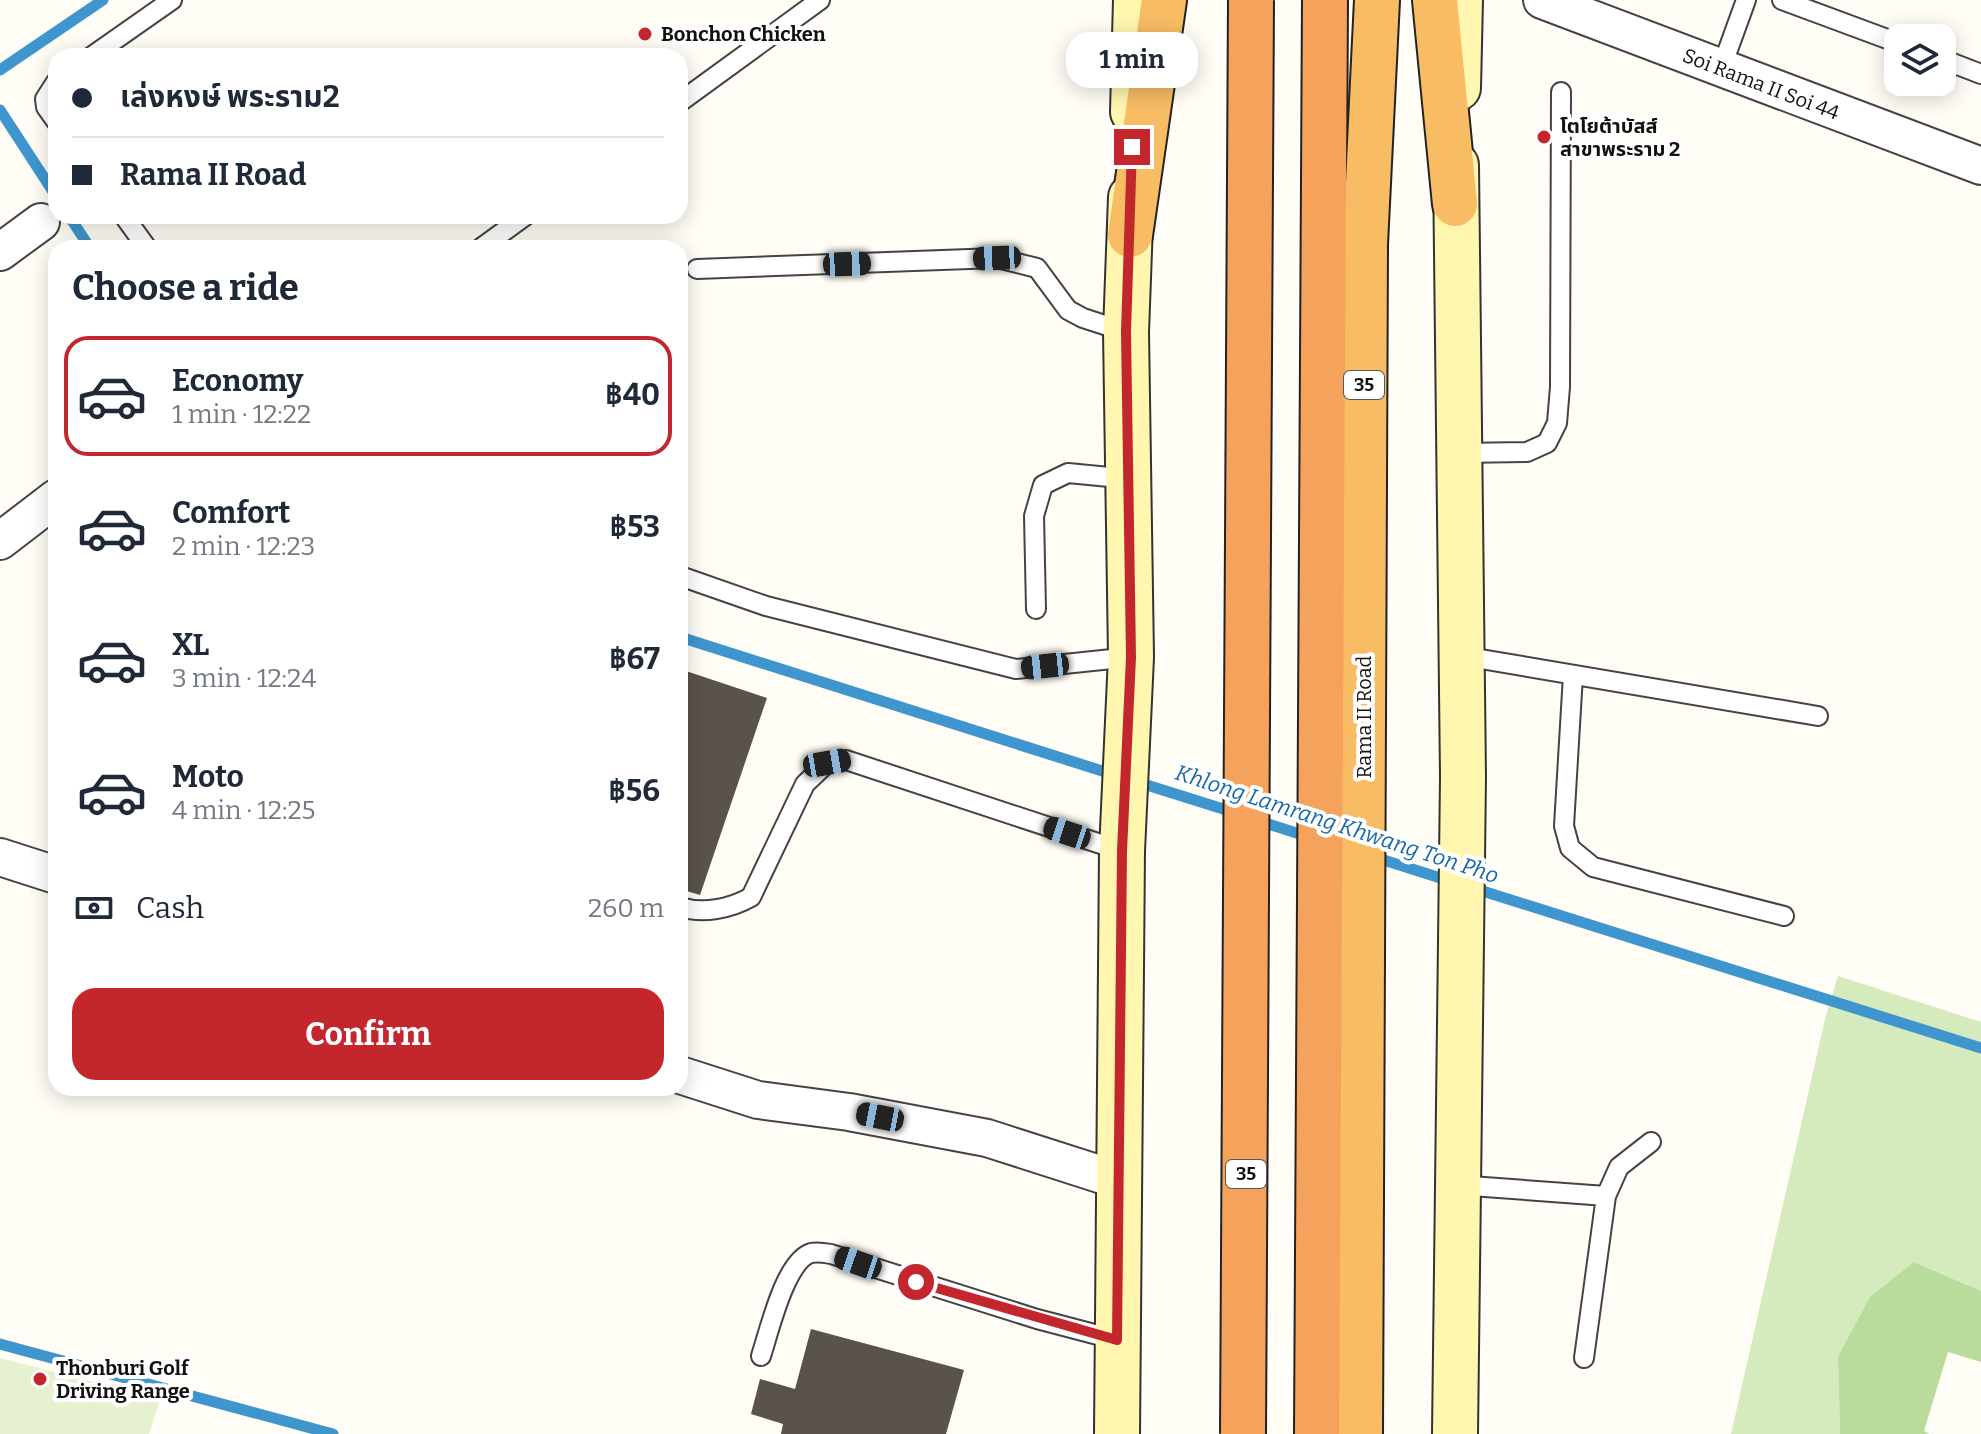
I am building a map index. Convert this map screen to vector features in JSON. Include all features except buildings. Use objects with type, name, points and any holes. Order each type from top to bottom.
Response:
[{"type":"highway","points":[[1130,235],[1164,0]]},
{"type":"highway","points":[[1241,1434],[1249,0]]},
{"type":"highway","name":"35","points":[[1241,1434],[1248,914],[1249,0]]},
{"type":"highway","points":[[1317,1434],[1325,0]]},
{"type":"highway","name":"Rama II Road","points":[[1360,1434],[1365,244],[1377,0]]},
{"type":"highway","points":[[1435,0],[1455,204]]},
{"type":"main road","points":[[1117,1434],[1122,851],[1131,657],[1126,332],[1136,0]]},
{"type":"main road","points":[[1455,1434],[1463,777],[1455,204],[1460,0]]},
{"type":"street","name":"Soi Rama II Soi 44","points":[[1542,0],[1980,163]]},
{"type":"street","points":[[0,252],[41,222]]},
{"type":"street","points":[[0,541],[48,504]]},
{"type":"street","points":[[0,857],[48,872]]},
{"type":"street","points":[[688,1078],[758,1100],[849,1112],[987,1138],[1118,1180]]},
{"type":"lane","points":[[103,48],[172,0]]},
{"type":"lane","points":[[688,96],[820,0]]},
{"type":"lane","points":[[1721,69],[1746,0]]},
{"type":"lane","points":[[1782,0],[1884,38]]},
{"type":"lane","points":[[1956,64],[1981,74]]},
{"type":"lane","points":[[1459,453],[1527,452],[1547,443],[1557,423],[1560,387],[1561,92]]},
{"type":"lane","points":[[492,240],[514,224]]},
{"type":"lane","points":[[697,269],[997,258],[1037,268],[1068,310],[1126,332]]},
{"type":"lane","points":[[1036,609],[1034,516],[1043,485],[1068,473],[1130,479]]},
{"type":"lane","points":[[688,579],[766,606],[1016,669],[1131,657]]},
{"type":"lane","points":[[1463,656],[1818,716]]},
{"type":"lane","points":[[1573,675],[1564,826],[1570,848],[1593,867],[1784,916]]},
{"type":"lane","points":[[688,910],[734,907],[751,897],[805,784],[827,763],[846,760],[1122,851]]},
{"type":"lane","points":[[1584,1358],[1606,1196],[1619,1167],[1651,1142]]},
{"type":"lane","points":[[1457,1185],[1606,1196]]},
{"type":"lane","points":[[761,1356],[790,1273],[812,1253],[831,1254],[1037,1319],[1117,1340]]},
{"type":"green space","points":[[1838,976],[1981,1022],[1981,1291],[1914,1262],[1838,1357],[1840,1434],[1731,1434],[1825,1019]]},
{"type":"green space","points":[[1914,1262],[1981,1291],[1981,1362],[1948,1352],[1924,1431],[1930,1434],[1840,1434],[1838,1357],[1870,1297]]},
{"type":"green space","name":"Thonburi Golf Driving Range","points":[[0,1358],[160,1399],[149,1434],[0,1434]]},
{"type":"waterway","points":[[0,70],[103,0]]},
{"type":"waterway","name":"Khlong Lamrang Khwang Ton Pho","points":[[0,110],[48,184]]},
{"type":"waterway","name":"Khlong Lamrang Khwang Ton Pho","points":[[74,224],[85,240]]},
{"type":"waterway","name":"Khlong Lamrang Khwang Ton Pho","points":[[688,640],[1118,776]]},
{"type":"waterway","name":"Khlong Lamrang Khwang Ton Pho","points":[[1134,781],[1236,813]]},
{"type":"waterway","name":"Khlong Lamrang Khwang Ton Pho","points":[[1256,820],[1312,838]]},
{"type":"waterway","name":"Khlong Lamrang Khwang Ton Pho","points":[[1371,856],[1453,882]]},
{"type":"waterway","name":"Khlong Lamrang Khwang Ton Pho","points":[[1470,887],[1981,1048]]},
{"type":"waterway","points":[[0,1344],[333,1434]]},
{"type":"place","name":"Bonchon Chicken","points":[[645,34]]},
{"type":"place","name":"โตโยต้าบัสส์ สาขาพระราม 2","points":[[1544,137]]},
{"type":"place","name":"Thonburi Golf Driving Range","points":[[40,1379]]},
{"type":"route","points":[[916,1282],[1117,1340],[1122,851],[1131,657],[1126,332],[1132,147]]}]
